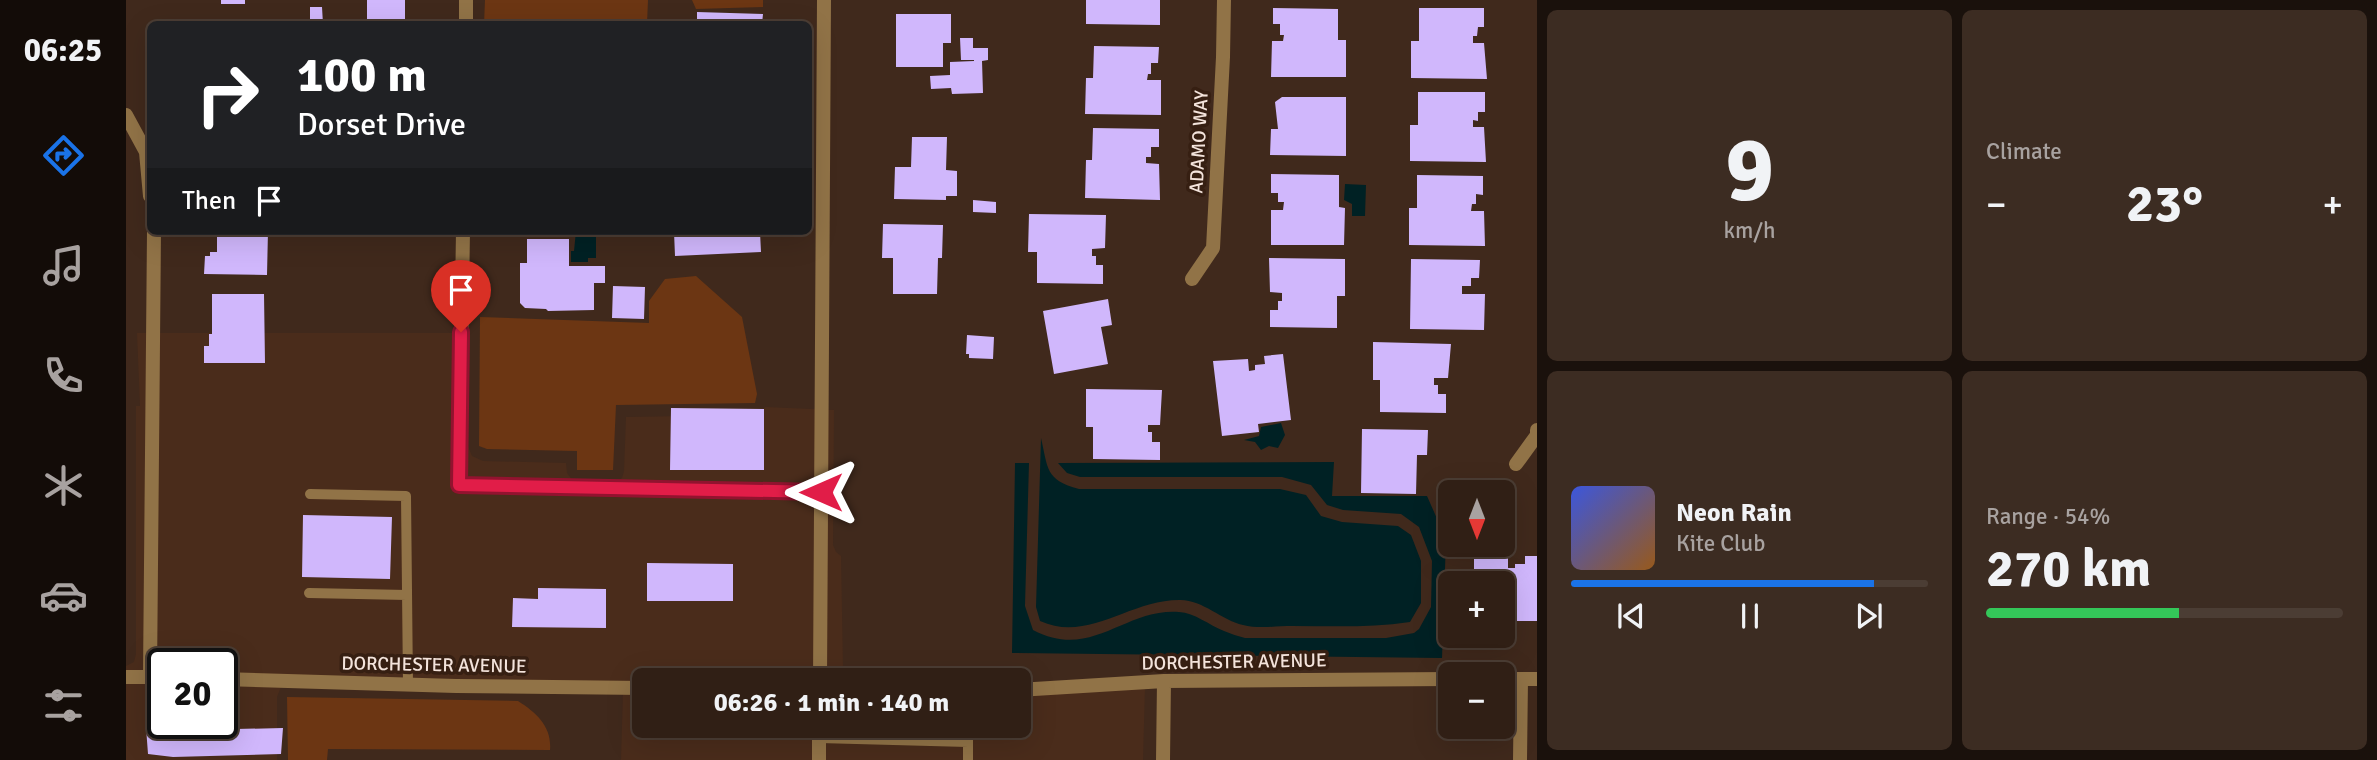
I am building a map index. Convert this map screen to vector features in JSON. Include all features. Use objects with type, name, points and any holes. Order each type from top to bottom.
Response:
[{"type":"street","points":[[466,0],[466,21]]},
{"type":"street","points":[[820,668],[824,0]]},
{"type":"street","name":"ADAMO WAY","points":[[1192,279],[1213,248],[1224,0]]},
{"type":"street","points":[[126,115],[146,152],[147,163]]},
{"type":"street","points":[[155,235],[156,648]]},
{"type":"street","points":[[459,485],[463,235]]},
{"type":"street","points":[[1516,464],[1537,435],[1537,430]]},
{"type":"street","points":[[126,677],[147,677]]},
{"type":"street","name":"DORCHESTER AVENUE","points":[[1031,689],[1164,681],[1438,679]]},
{"type":"street","points":[[1515,679],[1537,679]]},
{"type":"street","points":[[1520,760],[1521,679]]},
{"type":"street","name":"DORCHESTER AVENUE","points":[[238,680],[632,688]]},
{"type":"street","points":[[1163,760],[1164,681]]},
{"type":"street","points":[[819,738],[819,760]]},
{"type":"lane","points":[[459,485],[821,492]]},
{"type":"lane","points":[[310,494],[406,496],[408,685]]},
{"type":"lane","points":[[309,593],[407,595]]},
{"type":"lane","points":[[908,738],[968,742]]},
{"type":"lane","points":[[968,738],[968,760]]},
{"type":"shaded area","points":[[485,0],[648,0],[647,21],[484,21]]},
{"type":"shaded area","points":[[692,0],[763,0],[763,7],[696,9]]},
{"type":"shaded area","points":[[696,276],[742,317],[757,394],[755,403],[616,405],[613,470],[577,470],[577,451],[487,449],[479,446],[480,317],[649,323],[649,301],[665,279]]},
{"type":"shaded area","points":[[137,333],[470,333],[468,446],[472,456],[483,461],[566,463],[567,473],[573,481],[616,482],[622,478],[626,417],[755,415],[765,407],[834,410],[833,545],[841,556],[843,668],[632,668],[632,738],[1031,738],[1031,686],[1145,687],[1143,760],[621,760],[623,691],[281,687],[277,697],[277,760],[126,760],[126,666],[134,662],[136,654],[136,406],[140,406]]},
{"type":"shaded area","points":[[287,697],[518,701],[542,721],[549,734],[550,750],[328,749],[327,760],[288,760]]},
{"type":"water","points":[[1345,184],[1366,185],[1365,216],[1352,216],[1352,204],[1344,200]]},
{"type":"water","points":[[576,235],[596,235],[596,258],[588,258],[588,262],[571,262],[571,251],[574,251]]},
{"type":"water","points":[[1281,423],[1285,435],[1278,448],[1269,446],[1261,450],[1255,442],[1244,440],[1259,436],[1261,427]]},
{"type":"water","points":[[1041,438],[1047,465],[1054,477],[1079,489],[1280,489],[1306,495],[1321,516],[1342,522],[1398,526],[1411,535],[1421,561],[1421,603],[1410,622],[1366,626],[1249,626],[1196,603],[1179,600],[1143,606],[1092,624],[1075,627],[1040,621],[1036,607]]},
{"type":"water","points":[[1334,462],[1332,496],[1427,496],[1438,521],[1438,557],[1445,557],[1445,571],[1438,571],[1438,648],[1442,648],[1442,658],[1012,653],[1015,463],[1029,463],[1025,606],[1033,630],[1054,638],[1073,640],[1091,637],[1141,617],[1179,612],[1245,638],[1386,638],[1414,633],[1431,607],[1432,561],[1419,527],[1401,514],[1343,510],[1327,505],[1311,485],[1282,477],[1080,477],[1067,473],[1058,463]]},
{"type":"building","points":[[221,0],[245,0],[245,4],[221,4]]},
{"type":"building","points":[[367,0],[405,0],[405,19],[410,21],[367,21]]},
{"type":"building","points":[[1086,0],[1160,0],[1160,25],[1086,24]]},
{"type":"building","points":[[310,7],[322,7],[323,21],[310,21]]},
{"type":"building","points":[[1273,8],[1338,9],[1338,40],[1346,40],[1346,77],[1271,77],[1272,41],[1283,41],[1284,35],[1280,35],[1280,24],[1273,24]]},
{"type":"building","points":[[1419,8],[1484,8],[1484,27],[1478,27],[1473,43],[1484,43],[1487,79],[1411,78],[1411,41],[1419,41]]},
{"type":"building","points":[[697,12],[763,14],[762,21],[697,21]]},
{"type":"building","points":[[896,14],[951,14],[951,43],[943,43],[943,67],[896,67]]},
{"type":"building","points":[[960,38],[973,38],[973,48],[988,48],[988,60],[982,61],[983,93],[952,94],[951,88],[931,89],[930,76],[950,75],[950,62],[974,61],[961,60]]},
{"type":"building","points":[[1094,46],[1159,47],[1158,63],[1151,63],[1151,74],[1148,74],[1147,80],[1161,80],[1161,115],[1085,114],[1086,78],[1093,78]]},
{"type":"building","points":[[1418,92],[1485,92],[1485,112],[1478,112],[1478,121],[1473,120],[1473,127],[1484,127],[1486,162],[1410,161],[1410,125],[1418,125]]},
{"type":"building","points":[[1282,97],[1346,97],[1346,156],[1270,155],[1271,129],[1278,129],[1275,102]]},
{"type":"building","points":[[1093,128],[1159,129],[1159,147],[1151,147],[1151,157],[1146,157],[1146,163],[1159,164],[1160,200],[1085,198],[1086,160],[1092,160]]},
{"type":"building","points":[[912,137],[947,137],[946,170],[957,171],[957,196],[946,196],[946,200],[894,199],[895,167],[911,167]]},
{"type":"building","points":[[1271,174],[1339,175],[1339,207],[1345,208],[1344,245],[1271,245],[1271,210],[1283,210],[1284,202],[1278,202],[1278,193],[1271,193]]},
{"type":"building","points":[[1417,175],[1483,176],[1483,195],[1476,194],[1476,204],[1472,204],[1471,211],[1484,211],[1485,246],[1409,245],[1409,208],[1417,208]]},
{"type":"building","points":[[973,200],[996,202],[996,213],[973,212]]},
{"type":"building","points":[[1029,214],[1106,215],[1105,248],[1092,249],[1092,256],[1096,256],[1096,265],[1103,265],[1103,284],[1037,283],[1037,252],[1028,252]]},
{"type":"building","points":[[883,224],[943,225],[942,258],[938,258],[937,294],[893,294],[893,258],[882,258]]},
{"type":"building","points":[[217,235],[268,235],[267,275],[204,274],[205,256],[210,256],[210,252],[217,252]]},
{"type":"building","points":[[674,235],[760,235],[761,252],[675,256]]},
{"type":"building","points":[[527,239],[569,239],[569,266],[605,266],[605,283],[594,283],[594,310],[548,311],[525,308],[520,303],[520,263],[527,263]]},
{"type":"building","points":[[1269,258],[1345,259],[1345,296],[1337,296],[1337,328],[1270,327],[1270,310],[1278,310],[1282,293],[1270,292]]},
{"type":"building","points":[[1411,259],[1480,260],[1479,278],[1471,278],[1471,286],[1462,286],[1462,294],[1485,294],[1484,330],[1410,329]]},
{"type":"building","points":[[613,286],[645,287],[644,319],[612,318]]},
{"type":"building","points":[[212,294],[264,294],[265,363],[204,363],[204,346],[209,346],[209,334],[212,334]]},
{"type":"building","points":[[1108,299],[1112,325],[1101,327],[1108,364],[1054,374],[1043,311]]},
{"type":"building","points":[[967,335],[994,337],[993,359],[969,358],[969,354],[966,354]]},
{"type":"building","points":[[1373,342],[1451,344],[1448,378],[1434,378],[1434,385],[1438,385],[1438,394],[1446,394],[1446,413],[1380,412],[1380,380],[1373,380]]},
{"type":"building","points":[[1283,354],[1291,420],[1258,424],[1259,432],[1222,436],[1213,361],[1248,359],[1249,371],[1255,370],[1255,365],[1265,364],[1264,356]]},
{"type":"building","points":[[1086,389],[1162,390],[1160,425],[1148,425],[1148,432],[1152,432],[1152,442],[1160,442],[1160,460],[1093,459],[1093,427],[1086,427]]},
{"type":"building","points":[[671,408],[764,409],[764,470],[670,470]]},
{"type":"building","points":[[1362,429],[1428,430],[1427,455],[1417,455],[1416,494],[1361,493]]},
{"type":"building","points":[[303,515],[392,517],[390,579],[302,577]]},
{"type":"building","points":[[1525,556],[1537,556],[1537,621],[1515,621],[1515,571],[1474,571],[1474,557],[1508,557],[1508,568],[1515,568],[1515,564],[1525,564]]},
{"type":"building","points":[[647,563],[733,564],[733,601],[647,601]]},
{"type":"building","points":[[538,588],[606,589],[606,628],[512,627],[513,598],[538,599]]},
{"type":"building","points":[[145,714],[147,739],[238,739],[238,729],[283,728],[281,754],[173,757],[148,754]]},
{"type":"route","points":[[461,332],[459,485],[821,492]]}]
